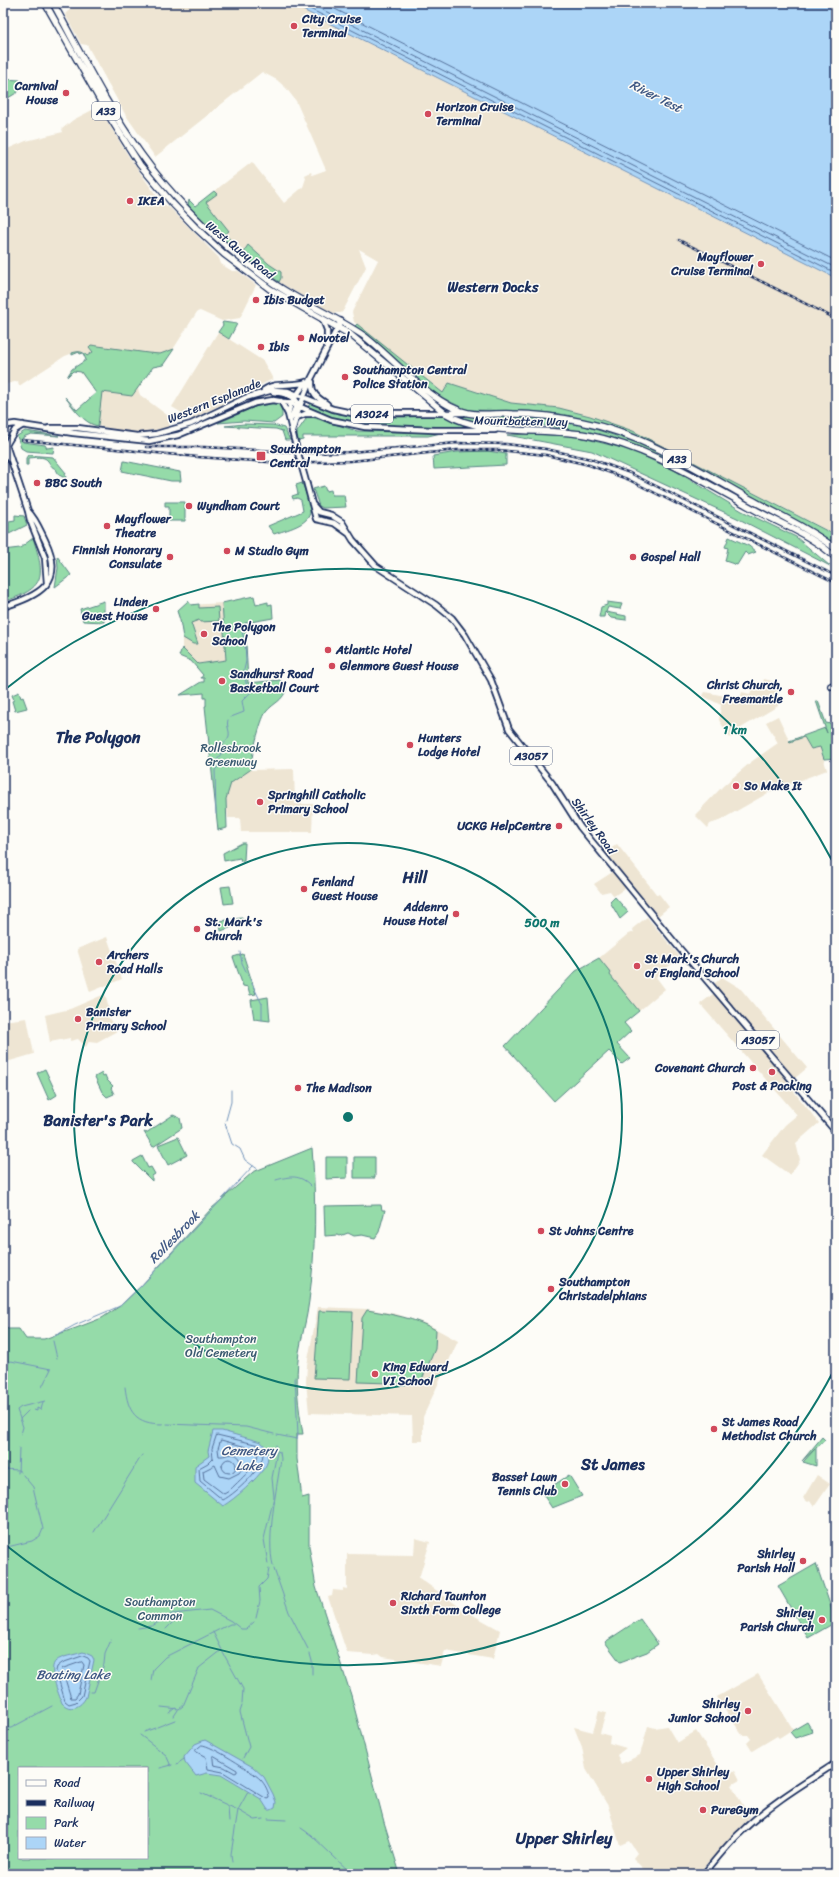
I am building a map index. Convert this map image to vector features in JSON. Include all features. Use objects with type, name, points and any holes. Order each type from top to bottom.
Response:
[{"type":"highway","name":"West Quay Road","points":[[45,3],[109,116],[140,165],[200,233],[224,254],[270,289],[323,320],[338,327],[367,347],[445,413],[466,423],[499,430]]},
{"type":"highway","name":"West Quay Road","points":[[53,3],[115,114],[139,152],[179,200],[224,244],[274,284],[341,321],[375,345],[429,392],[444,402],[468,413]]},
{"type":"highway","name":"Mountbatten Way","points":[[468,413],[535,414],[559,417],[586,422],[626,435],[685,463],[810,532],[836,549]]},
{"type":"highway","name":"Mountbatten Way","points":[[499,430],[564,432],[588,435],[633,448],[668,463],[808,538],[836,558]]},
{"type":"main road","points":[[323,320],[327,330],[327,348]]},
{"type":"main road","points":[[288,414],[296,403],[304,396],[310,378],[341,321]]},
{"type":"main road","points":[[263,391],[275,385],[294,385],[310,378]]},
{"type":"main road","points":[[292,432],[297,393],[310,378]]},
{"type":"main road","points":[[310,378],[314,394],[333,409]]},
{"type":"main road","name":"Western Esplanade","points":[[43,428],[73,428],[127,435],[146,435],[191,424],[263,391],[278,390],[297,393]]},
{"type":"main road","points":[[263,391],[283,394],[296,403]]},
{"type":"main road","name":"A3024","points":[[297,393],[304,396]]},
{"type":"main road","name":"Mountbatten Way","points":[[304,396],[333,409],[364,414],[468,413]]},
{"type":"main road","name":"Western Esplanade","points":[[3,428],[10,424],[25,425],[72,433],[149,441],[164,439],[188,432],[255,403],[267,400],[281,400]]},
{"type":"main road","points":[[281,400],[288,414],[312,504],[319,513]]},
{"type":"main road","name":"Mountbatten Way","points":[[281,400],[296,403],[317,414],[342,423],[378,428],[499,430]]},
{"type":"main road","points":[[290,421],[296,403]]},
{"type":"main road","points":[[295,418],[305,414],[317,414]]},
{"type":"main road","points":[[25,425],[15,430],[4,448],[10,460],[34,531],[45,558],[47,583]]},
{"type":"main road","points":[[3,607],[32,597],[40,592],[52,576],[53,562],[49,548],[33,515],[28,511]]},
{"type":"main road","name":"Shirley Road","points":[[319,513],[323,517],[320,520],[334,523],[348,533],[376,566],[443,610],[460,627],[491,680],[510,729],[552,783],[580,827],[684,953],[836,1132]]},
{"type":"main road","name":"Shirley Road","points":[[319,513],[331,515],[339,519],[345,526],[348,533]]},
{"type":"main road","points":[[704,1874],[728,1845],[750,1823],[786,1795],[836,1763]]},
{"type":"shaded area","points":[[77,3],[289,3],[836,278],[836,535],[633,431],[590,416],[559,408],[511,403],[449,383],[443,393],[354,322],[352,312],[378,260],[359,249],[366,267],[341,313],[334,313],[325,309],[282,284],[246,258],[244,251],[237,244],[231,245],[216,233],[188,205],[188,202],[189,200],[195,206],[252,162],[284,203],[303,187],[306,178],[305,175],[311,172],[312,175],[326,170],[296,101],[286,88],[277,80],[262,72],[155,157],[125,114],[87,45],[81,44],[65,14]]},
{"type":"shaded area","points":[[98,107],[129,157],[161,202],[171,209],[219,258],[221,264],[232,271],[238,271],[256,285],[240,318],[222,321],[200,311],[197,312],[163,365],[153,367],[138,389],[140,395],[171,418],[169,427],[145,432],[131,432],[91,425],[77,410],[96,393],[77,368],[86,361],[85,353],[83,352],[76,352],[65,356],[19,386],[18,381],[3,385],[3,113],[6,114],[5,150],[26,141],[63,132],[62,129],[73,120]]},
{"type":"shaded area","points":[[218,332],[263,361],[273,379],[192,419],[172,407]]},
{"type":"shaded area","name":"The Polygon School","points":[[188,601],[191,605],[222,603],[226,660],[197,664],[182,648],[182,629],[177,611]]},
{"type":"shaded area","points":[[764,679],[779,683],[778,706],[741,728],[730,738],[719,720],[721,705],[703,696],[705,692],[740,699],[742,692],[750,694],[752,689],[761,691]]},
{"type":"shaded area","points":[[778,716],[790,742],[804,737],[811,749],[820,747],[827,770],[785,786],[782,785],[719,821],[710,824],[708,828],[695,815],[723,786],[751,762],[778,743],[766,722]]},
{"type":"shaded area","name":"Springhill Catholic Primary School","points":[[294,769],[295,804],[313,804],[312,832],[241,832],[240,818],[228,818],[226,799],[231,783],[250,770]]},
{"type":"shaded area","points":[[617,844],[657,895],[659,894],[669,907],[658,916],[631,884],[614,896],[610,891],[601,893],[594,884],[611,873],[612,865],[604,854]]},
{"type":"shaded area","name":"St Mark's Church of England School","points":[[647,917],[680,957],[656,977],[665,989],[639,1011],[610,975],[611,973],[599,958],[628,934],[634,932],[632,929]]},
{"type":"shaded area","name":"Archers Road Halls","points":[[107,937],[122,979],[90,992],[77,949]]},
{"type":"shaded area","points":[[722,977],[740,988],[807,1068],[788,1084],[819,1123],[796,1143],[800,1160],[790,1175],[762,1155],[785,1125],[797,1115],[700,1004],[717,991],[713,985]]},
{"type":"shaded area","name":"Banister Primary School","points":[[105,994],[110,1013],[107,1015],[117,1031],[97,1042],[89,1041],[86,1047],[78,1039],[70,1041],[70,1038],[50,1042],[45,1015],[70,1009]]},
{"type":"shaded area","points":[[27,1018],[34,1054],[3,1063],[3,1021]]},
{"type":"shaded area","name":"King Edward VI School","points":[[318,1307],[367,1309],[396,1314],[427,1324],[458,1341],[423,1417],[423,1441],[413,1441],[412,1416],[309,1413],[306,1382],[307,1365]]},
{"type":"shaded area","points":[[817,1475],[830,1484],[814,1507],[810,1501],[808,1502],[803,1498]]},
{"type":"shaded area","name":"Richard Taunton Sixth Form College","points":[[415,1538],[430,1542],[419,1578],[464,1610],[500,1630],[493,1659],[445,1651],[441,1666],[383,1657],[379,1654],[347,1653],[328,1597],[332,1596],[333,1590],[343,1591],[343,1588],[347,1589],[347,1554],[414,1555]]},
{"type":"shaded area","points":[[758,1674],[793,1729],[779,1738],[777,1736],[752,1751],[747,1743],[751,1739],[748,1735],[742,1735],[717,1697]]},
{"type":"shaded area","name":"Upper Shirley High School","points":[[599,1711],[606,1713],[600,1733],[610,1736],[609,1743],[626,1748],[617,1755],[621,1764],[640,1755],[648,1726],[655,1728],[667,1726],[677,1743],[696,1731],[725,1776],[735,1770],[740,1780],[731,1785],[750,1817],[698,1874],[648,1874],[633,1858],[637,1853],[629,1841],[620,1845],[608,1806],[586,1769],[582,1747],[574,1727],[593,1732]]},
{"type":"green space","points":[[3,79],[20,80],[18,92],[3,101]]},
{"type":"green space","points":[[214,191],[217,194],[206,202],[229,231],[225,234],[235,245],[231,245],[216,233],[188,205],[189,200],[195,206]]},
{"type":"green space","points":[[248,245],[269,264],[281,272],[279,282],[246,258],[244,251]]},
{"type":"green space","points":[[223,322],[237,324],[229,339],[218,332],[223,325]]},
{"type":"green space","points":[[357,324],[443,393],[449,383],[511,403],[559,408],[590,416],[633,431],[836,535],[836,545],[788,516],[699,467],[638,437],[617,429],[560,414],[521,411],[468,410],[452,403],[408,373],[354,327]]},
{"type":"green space","points":[[91,345],[160,354],[174,349],[163,365],[153,367],[132,396],[102,392],[98,426],[93,425],[84,419],[65,397],[77,410],[96,393],[81,372],[73,371],[67,377],[72,369],[86,360],[83,353],[80,354],[79,352],[84,353],[87,356],[93,352],[89,347]]},
{"type":"green space","points":[[311,402],[336,413],[362,418],[444,416],[473,428],[372,425],[334,418],[308,407]]},
{"type":"green space","points":[[267,403],[282,405],[282,417],[274,423],[244,421],[218,423],[252,408]]},
{"type":"green space","points":[[456,416],[531,417],[582,425],[638,443],[678,463],[677,465],[629,445],[581,431],[535,425],[478,422]]},
{"type":"green space","points":[[305,417],[312,417],[357,431],[441,433],[428,436],[303,436],[303,440],[298,441],[297,432],[306,419]]},
{"type":"green space","points":[[244,424],[273,425],[284,428],[290,440],[285,440],[282,431],[276,429],[225,426]]},
{"type":"green space","points":[[25,431],[59,436],[31,434],[23,437],[23,442],[45,445],[47,448],[54,447],[53,453],[26,451],[21,448],[17,436]]},
{"type":"green space","points":[[530,434],[575,436],[630,450],[674,470],[742,511],[796,537],[830,566],[737,518],[592,451],[507,435]]},
{"type":"green space","points":[[488,451],[506,454],[506,465],[434,469],[433,456],[457,452]]},
{"type":"green space","points":[[28,455],[53,457],[66,473],[66,477],[65,478],[59,475],[56,469],[52,467],[44,458],[28,458],[28,465],[26,465],[26,458]]},
{"type":"green space","points":[[124,461],[180,472],[181,481],[171,481],[122,471]]},
{"type":"green space","points":[[302,483],[309,504],[309,516],[302,523],[274,534],[268,526],[303,511],[301,500],[297,498],[293,499],[292,496],[298,494],[296,485]]},
{"type":"green space","points":[[324,486],[326,491],[331,490],[332,495],[344,495],[346,507],[323,508],[319,506],[313,489]]},
{"type":"green space","points":[[165,502],[185,502],[185,521],[169,521],[169,506],[165,506]]},
{"type":"green space","points":[[15,515],[24,516],[27,525],[9,534],[9,521],[15,520]]},
{"type":"green space","points":[[729,537],[749,546],[756,552],[748,555],[745,552],[737,565],[725,561],[728,548],[725,547]]},
{"type":"green space","points":[[33,538],[40,563],[39,580],[27,592],[3,602],[3,550],[20,548]]},
{"type":"green space","points":[[57,556],[71,575],[55,587],[58,568]]},
{"type":"green space","name":"Rollesbrook Greenway","points":[[254,596],[256,605],[268,602],[268,605],[272,604],[273,618],[245,623],[248,683],[280,680],[287,687],[283,696],[266,712],[264,716],[256,740],[250,770],[231,783],[226,799],[227,828],[218,830],[205,706],[206,698],[204,698],[204,693],[180,695],[201,682],[204,682],[204,678],[201,678],[203,675],[191,661],[179,656],[182,648],[198,664],[226,660],[222,603]]},
{"type":"green space","points":[[104,601],[104,622],[83,621],[80,609]]},
{"type":"green space","points":[[188,601],[191,605],[199,604],[199,608],[218,607],[219,621],[200,622],[199,620],[191,623],[198,644],[193,644],[183,638],[177,611]]},
{"type":"green space","points":[[607,602],[622,604],[620,609],[608,607],[606,612],[626,616],[626,620],[611,618],[605,612],[604,617],[599,617],[601,607],[607,605]]},
{"type":"green space","points":[[19,692],[21,698],[23,697],[27,708],[15,711],[12,695]]},
{"type":"green space","points":[[816,701],[818,701],[826,723],[836,725],[836,758],[824,759],[820,747],[811,749],[804,737],[790,742],[789,741],[825,728],[827,733]]},
{"type":"green space","points":[[242,843],[245,843],[244,860],[241,861],[240,858],[224,861],[223,853]]},
{"type":"green space","points":[[230,886],[233,903],[224,904],[221,887]]},
{"type":"green space","points":[[615,897],[628,912],[620,919],[610,902]]},
{"type":"green space","points":[[242,918],[243,923],[221,931],[220,921]]},
{"type":"green space","points":[[243,954],[256,994],[250,995],[248,987],[243,986],[233,957]]},
{"type":"green space","points":[[599,958],[611,973],[610,975],[639,1011],[624,1023],[631,1031],[617,1044],[630,1058],[622,1064],[609,1051],[554,1101],[505,1046],[576,971]]},
{"type":"green space","points":[[268,997],[270,1021],[254,1019],[251,1000]]},
{"type":"green space","points":[[45,1069],[57,1095],[49,1100],[37,1073]]},
{"type":"green space","points":[[102,1073],[113,1086],[111,1088],[114,1094],[107,1097],[102,1092],[95,1077]]},
{"type":"green space","points":[[173,1115],[180,1118],[182,1128],[153,1147],[144,1132],[146,1133]]},
{"type":"green space","points":[[178,1137],[187,1155],[168,1165],[158,1145]]},
{"type":"green space","name":"Southampton Common","points":[[312,1148],[315,1205],[314,1244],[309,1301],[299,1352],[297,1372],[303,1434],[297,1434],[297,1459],[302,1498],[309,1496],[309,1546],[316,1587],[351,1695],[384,1822],[400,1874],[3,1874],[3,1326],[8,1329],[19,1329],[26,1339],[44,1339],[102,1318],[120,1306],[141,1286],[211,1209],[253,1172]]},
{"type":"green space","points":[[142,1156],[148,1168],[151,1167],[155,1174],[152,1176],[152,1181],[133,1162]]},
{"type":"green space","points":[[326,1157],[347,1157],[347,1178],[326,1179]]},
{"type":"green space","points":[[354,1157],[375,1157],[375,1178],[354,1178]]},
{"type":"green space","points":[[381,1205],[382,1210],[385,1210],[379,1232],[375,1238],[362,1235],[354,1236],[348,1233],[340,1236],[325,1236],[324,1206]]},
{"type":"green space","points":[[367,1310],[411,1319],[436,1330],[435,1349],[420,1384],[358,1382],[362,1318]]},
{"type":"green space","points":[[319,1311],[353,1312],[350,1379],[314,1378]]},
{"type":"green space","points":[[822,1437],[825,1440],[816,1448],[816,1466],[803,1462],[815,1449],[802,1461]]},
{"type":"green space","name":"Basset Lawn Tennis Club","points":[[569,1475],[582,1496],[552,1508],[542,1493]]},
{"type":"green space","points":[[816,1564],[836,1622],[808,1638],[778,1586]]},
{"type":"green space","points":[[640,1619],[658,1644],[647,1652],[620,1662],[605,1642]]},
{"type":"green space","points":[[807,1722],[813,1732],[795,1738],[790,1732]]},
{"type":"water","name":"River Test","points":[[289,3],[836,3],[836,278]]},
{"type":"water","name":"Cemetery Lake","points":[[213,1431],[222,1431],[261,1442],[268,1454],[267,1464],[261,1472],[246,1488],[223,1506],[195,1483],[195,1466],[209,1456],[208,1451]]},
{"type":"water","name":"Boating Lake","points":[[83,1652],[92,1656],[94,1660],[86,1697],[78,1706],[72,1708],[65,1706],[62,1703],[56,1688],[53,1669],[56,1661]]},
{"type":"water","points":[[205,1740],[253,1767],[264,1777],[276,1802],[275,1808],[268,1810],[261,1799],[221,1775],[207,1773],[196,1776],[185,1762],[184,1757],[195,1744]]},
{"type":"waterway","name":"Rollesbrook","points":[[231,717],[244,712],[242,701],[251,692],[246,683],[244,670],[246,661],[245,642],[240,625]]},
{"type":"waterway","name":"Rollesbrook","points":[[216,814],[215,770],[218,767],[217,760],[222,754],[221,749],[229,736],[227,724],[228,720]]},
{"type":"waterway","name":"Rollesbrook","points":[[240,952],[242,963],[262,1004],[262,1020]]},
{"type":"waterway","name":"Rollesbrook","points":[[226,1120],[231,1102],[231,1090]]},
{"type":"waterway","name":"Rollesbrook","points":[[225,1123],[232,1144],[240,1149],[245,1160],[259,1170]]},
{"type":"waterway","name":"Rollesbrook","points":[[53,1337],[75,1325],[120,1306],[141,1286],[253,1166]]},
{"type":"waterway","points":[[276,1180],[295,1177],[303,1179],[311,1186]]},
{"type":"waterway","points":[[53,1341],[57,1358]]},
{"type":"waterway","points":[[3,1367],[11,1361],[51,1369],[42,1387]]},
{"type":"waterway","points":[[277,1435],[297,1439],[295,1377]]},
{"type":"waterway","points":[[125,1387],[126,1396],[131,1410],[139,1419],[146,1422],[163,1424]]},
{"type":"waterway","points":[[21,1434],[23,1427],[17,1410],[21,1407],[45,1401]]},
{"type":"waterway","points":[[34,1410],[37,1411],[37,1408],[41,1410],[43,1402]]},
{"type":"waterway","points":[[20,1419],[28,1411]]},
{"type":"waterway","points":[[167,1424],[246,1427],[274,1434]]},
{"type":"waterway","points":[[18,1473],[19,1448]]},
{"type":"waterway","points":[[273,1565],[271,1554],[271,1527],[281,1459],[280,1452],[277,1451]]},
{"type":"waterway","points":[[268,1564],[264,1539],[274,1497],[272,1478],[277,1452]]},
{"type":"waterway","points":[[94,1532],[142,1455]]},
{"type":"waterway","points":[[3,1469],[18,1470],[21,1472]]},
{"type":"waterway","points":[[3,1548],[32,1541],[40,1536],[43,1529],[33,1487],[23,1475]]},
{"type":"waterway","points":[[256,1618],[260,1601],[259,1587],[267,1579],[269,1569]]},
{"type":"waterway","points":[[274,1569],[289,1612],[308,1649]]},
{"type":"waterway","points":[[138,1628],[152,1626],[172,1614],[210,1610],[231,1621],[241,1629],[246,1629],[254,1622]]},
{"type":"waterway","points":[[166,1629],[181,1614]]},
{"type":"waterway","points":[[151,1680],[153,1669],[165,1657],[230,1624],[233,1624]]},
{"type":"waterway","points":[[161,1707],[179,1709],[183,1706],[199,1668],[222,1650],[213,1632]]},
{"type":"waterway","points":[[90,1692],[94,1692],[104,1664],[105,1654],[111,1640]]},
{"type":"waterway","points":[[222,1651],[243,1689],[242,1703]]},
{"type":"waterway","points":[[310,1654],[312,1661],[312,1674]]},
{"type":"waterway","points":[[3,1728],[11,1728],[52,1706]]},
{"type":"waterway","points":[[242,1706],[240,1712],[249,1747],[243,1758]]},
{"type":"waterway","points":[[169,1713],[175,1708]]},
{"type":"waterway","points":[[174,1716],[178,1710]]},
{"type":"waterway","points":[[157,1727],[175,1720]]},
{"type":"waterway","points":[[144,1732],[155,1728]]},
{"type":"waterway","points":[[140,1735],[166,1755],[171,1766]]},
{"type":"waterway","points":[[177,1764],[184,1759]]},
{"type":"waterway","points":[[160,1768],[172,1765]]},
{"type":"waterway","points":[[232,1862],[231,1854],[238,1810],[248,1792]]},
{"type":"waterway","points":[[201,1793],[238,1810],[255,1820],[263,1819]]},
{"type":"waterway","points":[[228,1806],[229,1822]]},
{"type":"waterway","points":[[268,1819],[286,1820]]},
{"type":"waterway","points":[[301,1828],[311,1835],[352,1874]]},
{"type":"waterway","points":[[229,1868],[229,1874]]},
{"type":"railway","points":[[679,240],[836,319]]},
{"type":"railway","points":[[22,440],[198,457],[282,463],[351,461],[457,450],[499,450],[546,455],[589,465],[627,479],[836,583]]},
{"type":"railway","points":[[146,447],[204,447],[310,453],[350,452],[457,443],[506,444],[546,449],[591,459],[630,473],[836,576]]},
{"type":"place","name":"City Cruise Terminal","points":[[294,26]]},
{"type":"place","name":"Carnival House","points":[[66,93]]},
{"type":"place","name":"Horizon Cruise Terminal","points":[[428,114]]},
{"type":"place","name":"IKEA","points":[[130,201]]},
{"type":"place","name":"Mayflower Cruise Terminal","points":[[761,264]]},
{"type":"place","name":"Ibis Budget","points":[[256,300]]},
{"type":"place","name":"Novotel","points":[[301,338]]},
{"type":"place","name":"Ibis","points":[[261,347]]},
{"type":"place","name":"Southampton Central Police Station","points":[[345,377]]},
{"type":"place","name":"Southampton Central","points":[[261,456]]},
{"type":"place","name":"BBC South","points":[[37,483]]},
{"type":"place","name":"Wyndham Court","points":[[189,506]]},
{"type":"place","name":"Mayflower Theatre","points":[[107,526]]},
{"type":"place","name":"M Studio Gym","points":[[227,551]]},
{"type":"place","name":"Finnish Honorary Consulate","points":[[170,557]]},
{"type":"place","name":"Gospel Hall","points":[[633,557]]},
{"type":"place","name":"Linden Guest House","points":[[156,609]]},
{"type":"place","name":"The Polygon School","points":[[204,634]]},
{"type":"place","name":"Atlantic Hotel","points":[[328,650]]},
{"type":"place","name":"Glenmore Guest House","points":[[332,666]]},
{"type":"place","name":"Sandhurst Road Basketball Court","points":[[222,681]]},
{"type":"place","name":"Christ Church, Freemantle","points":[[791,692]]},
{"type":"place","name":"Hunters Lodge Hotel","points":[[410,745]]},
{"type":"place","name":"So Make It","points":[[736,786]]},
{"type":"place","name":"Springhill Catholic Primary School","points":[[260,802]]},
{"type":"place","name":"UCKG HelpCentre","points":[[559,826]]},
{"type":"place","name":"Fenland Guest House","points":[[304,889]]},
{"type":"place","name":"Addenro House Hotel","points":[[456,914]]},
{"type":"place","name":"St. Mark's Church","points":[[197,929]]},
{"type":"place","name":"Archers Road Halls","points":[[99,962]]},
{"type":"place","name":"St Mark's Church of England School","points":[[637,966]]},
{"type":"place","name":"Banister Primary School","points":[[78,1019]]},
{"type":"place","name":"Covenant Church","points":[[753,1068]]},
{"type":"place","name":"Post & Packing","points":[[772,1072]]},
{"type":"place","name":"The Madison","points":[[298,1088]]},
{"type":"place","name":"St Johns Centre","points":[[541,1231]]},
{"type":"place","name":"Southampton Christadelphians","points":[[551,1289]]},
{"type":"place","name":"King Edward VI School","points":[[375,1374]]},
{"type":"place","name":"St James Road Methodist Church","points":[[714,1429]]},
{"type":"place","name":"Basset Lawn Tennis Club","points":[[565,1484]]},
{"type":"place","name":"Shirley Parish Hall","points":[[803,1561]]},
{"type":"place","name":"Richard Taunton Sixth Form College","points":[[393,1603]]},
{"type":"place","name":"Shirley Parish Church","points":[[822,1620]]},
{"type":"place","name":"Shirley Junior School","points":[[748,1711]]},
{"type":"place","name":"Upper Shirley High School","points":[[649,1779]]},
{"type":"place","name":"PureGym","points":[[703,1810]]},
{"type":"district","name":"Western Docks","points":[[493,287]]},
{"type":"district","name":"The Polygon","points":[[98,737]]},
{"type":"district","name":"Hill","points":[[415,877]]},
{"type":"district","name":"Banister's Park","points":[[98,1120]]},
{"type":"district","name":"St James","points":[[613,1464]]},
{"type":"district","name":"Upper Shirley","points":[[564,1838]]},
{"type":"park label","name":"Southampton Old Cemetery","points":[[221,1346]]}]
